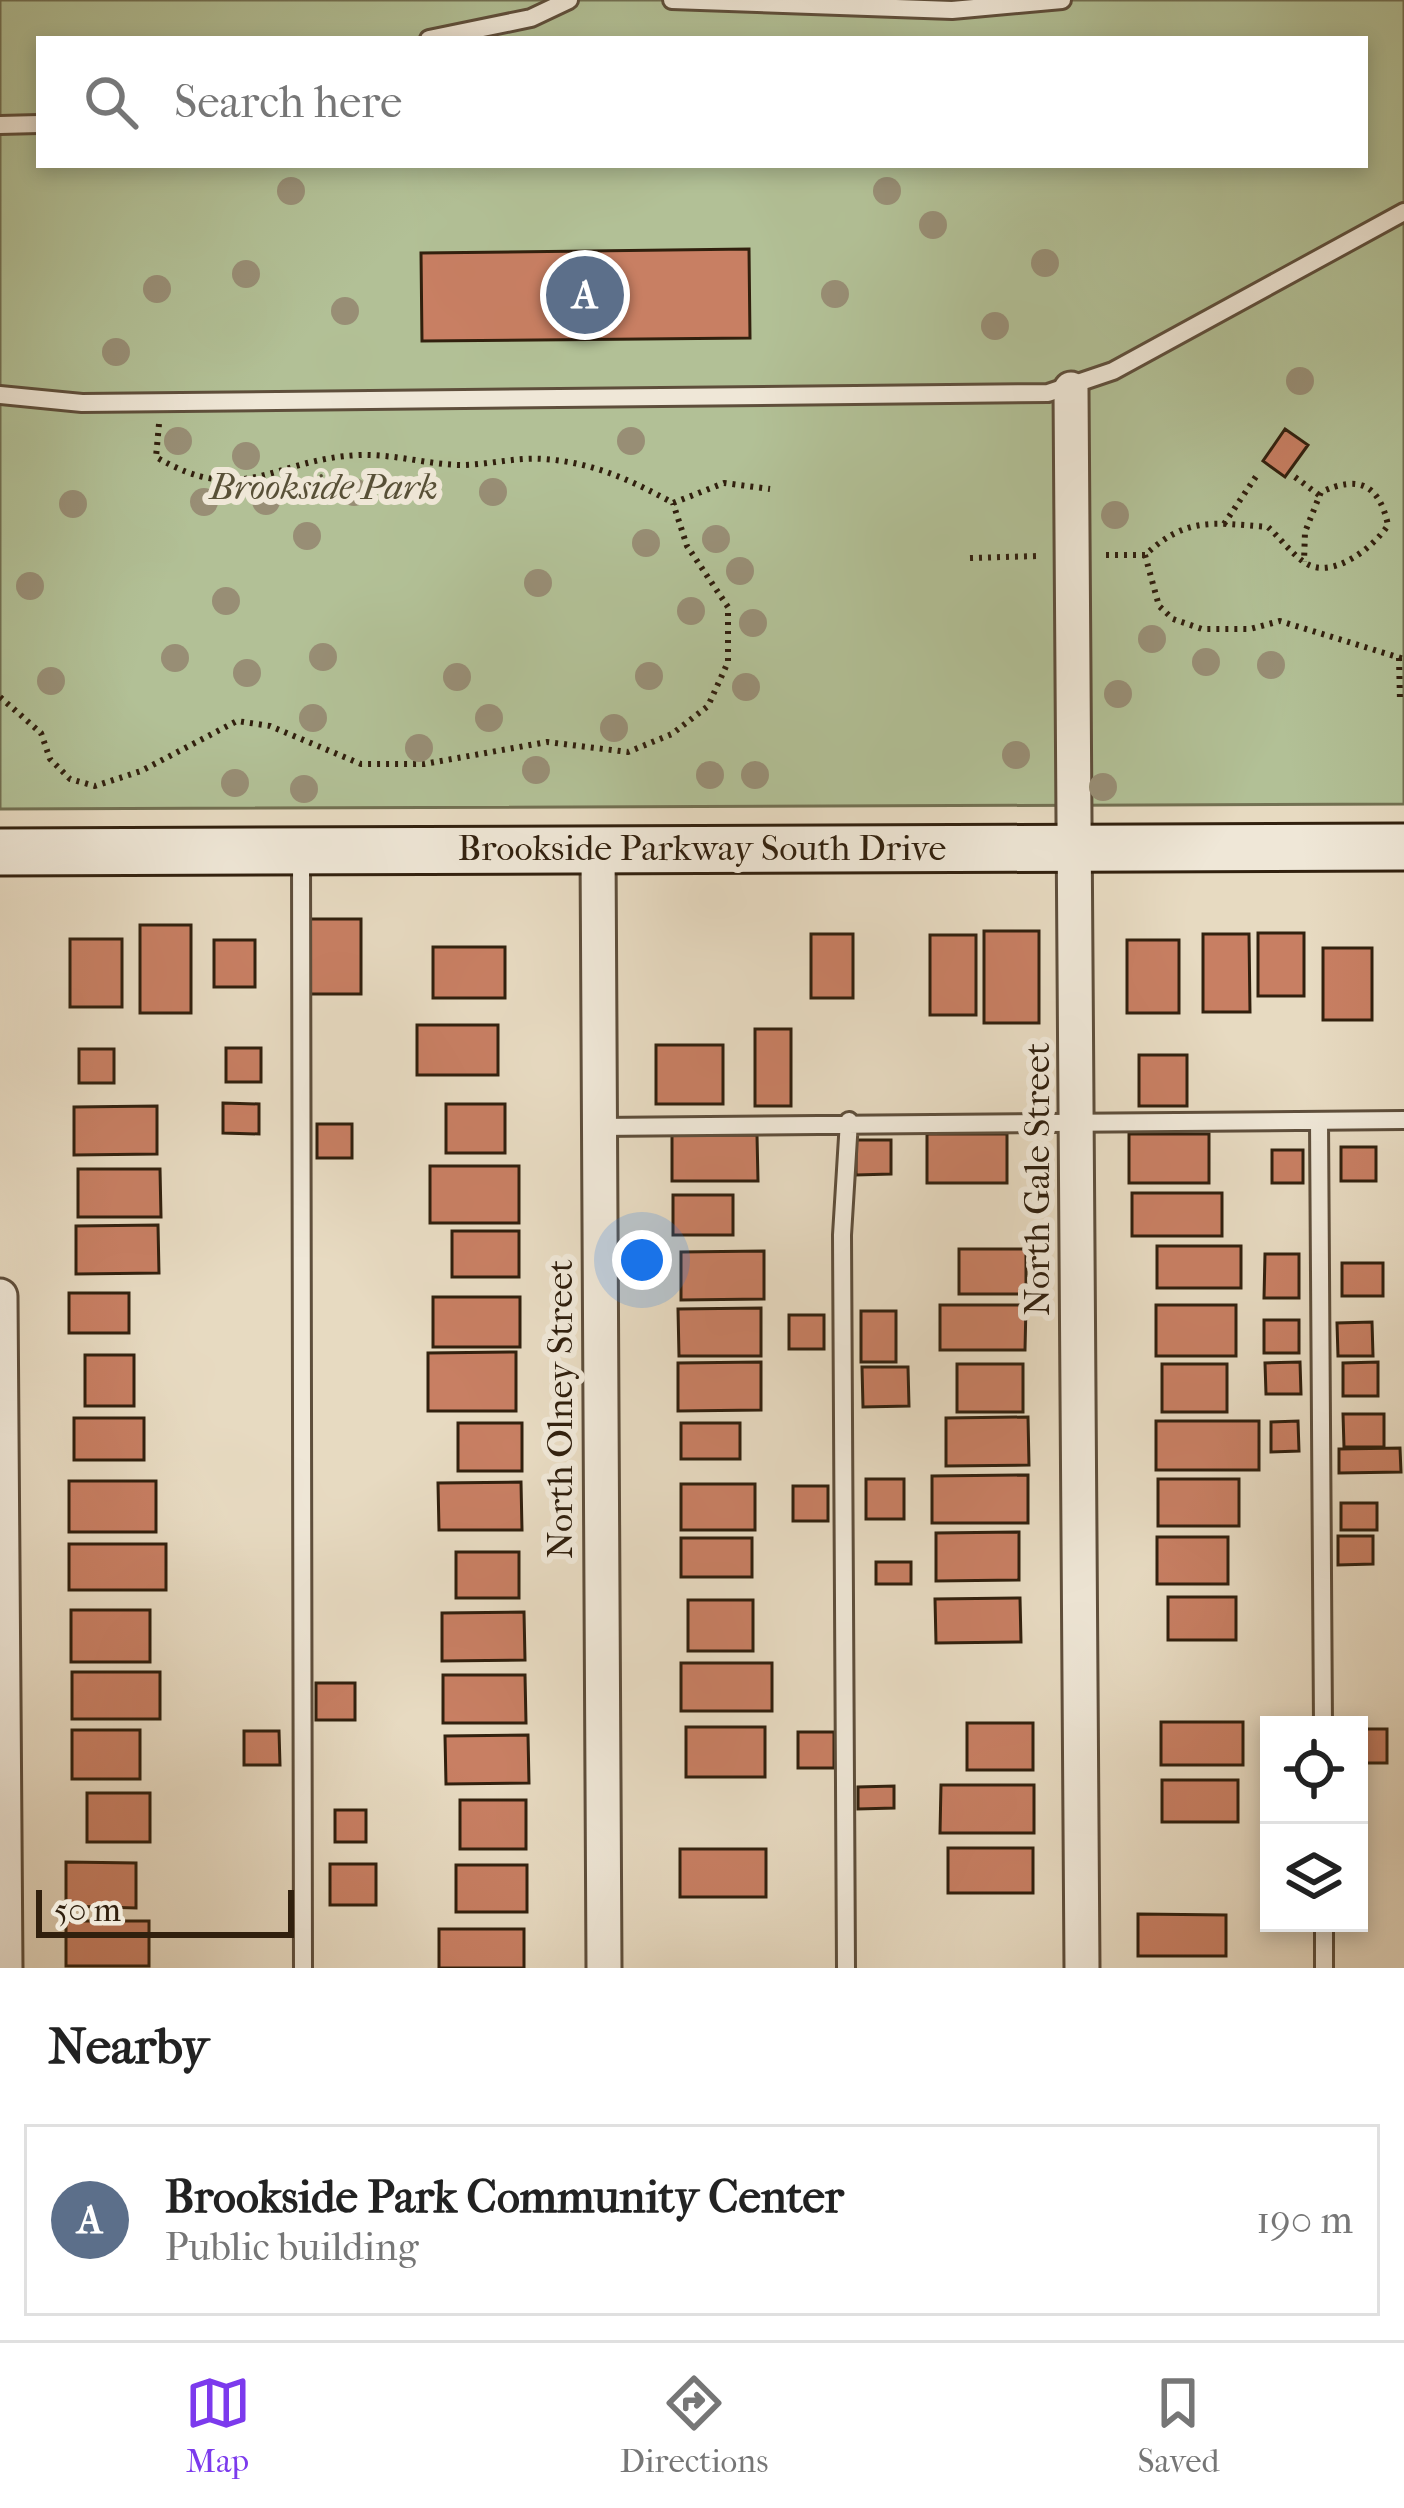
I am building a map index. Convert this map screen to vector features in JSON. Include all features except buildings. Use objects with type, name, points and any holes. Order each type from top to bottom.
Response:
[{"type":"main road","name":"Brookside Parkway South Drive","points":[[0,852],[1404,847]]},
{"type":"street","name":"North Gale Street","points":[[1071,389],[1082,1968]]},
{"type":"street","name":"North Olney Street","points":[[598,848],[604,1968]]},
{"type":"street","points":[[0,1296],[5,1968]]},
{"type":"lane","points":[[444,36],[532,18],[569,0]]},
{"type":"lane","points":[[672,0],[952,10],[1062,0]]},
{"type":"lane","points":[[0,125],[36,124]]},
{"type":"lane","points":[[0,395],[29,402],[160,403],[1000,396],[1071,389],[1113,371],[1404,212]]},
{"type":"lane","points":[[302,850],[303,1968]]},
{"type":"lane","points":[[597,1127],[849,1121],[1404,1120]]},
{"type":"lane","points":[[846,1968],[842,1235],[849,1121]]},
{"type":"lane","points":[[1319,1121],[1323,1716]]},
{"type":"lane","points":[[1324,1932],[1324,1968]]},
{"type":"path","points":[[0,697],[41,734],[50,759],[70,779],[95,785],[141,771],[237,722],[271,726],[362,764],[424,764],[548,742],[628,752],[671,734],[708,706],[728,662],[732,621],[687,546],[673,503],[620,474],[541,459],[457,465],[409,456],[357,455],[307,461],[244,483],[192,478],[156,457],[160,403]]},
{"type":"path","points":[[1224,524],[1259,472]]},
{"type":"path","points":[[1295,478],[1319,495]]},
{"type":"path","points":[[970,558],[1144,555],[1172,530],[1224,524],[1268,527],[1304,562],[1327,567],[1374,547],[1388,525],[1382,498],[1364,483],[1347,480],[1319,495],[1305,532],[1304,562]]},
{"type":"path","points":[[673,503],[724,483],[770,489]]},
{"type":"path","points":[[1144,555],[1159,606],[1173,619],[1202,629],[1250,629],[1280,621],[1402,659],[1400,701]]},
{"type":"green space","name":"Brookside Park","points":[[0,0],[1404,0],[1404,804],[0,809]]},
{"type":"place","name":"Brookside Park Community Center","points":[[585,295]]}]
